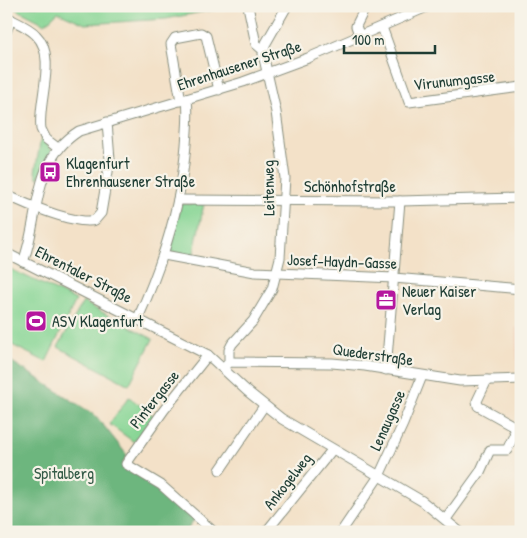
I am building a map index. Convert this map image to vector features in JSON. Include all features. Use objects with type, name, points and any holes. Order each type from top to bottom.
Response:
[{"type":"street","points":[[248,6],[256,44],[263,50],[288,6]]},
{"type":"street","points":[[360,37],[356,26],[366,6]]},
{"type":"street","name":"Ehrenhausener Straße","points":[[58,148],[79,131],[220,90],[360,37],[429,6]]},
{"type":"street","points":[[6,32],[9,18],[37,35],[44,48],[46,61],[41,129],[46,139],[58,148]]},
{"type":"street","name":"Virunumgasse","points":[[382,27],[409,102],[521,87]]},
{"type":"street","points":[[138,318],[164,255],[178,200],[186,147],[188,114],[171,44],[175,38],[202,33],[206,36],[220,90]]},
{"type":"street","name":"Leitenweg","points":[[227,365],[229,350],[232,344],[260,312],[272,289],[277,273],[285,201],[285,178],[279,128],[266,73],[263,50]]},
{"type":"street","points":[[6,195],[34,208],[86,221],[98,218],[110,160],[107,122]]},
{"type":"street","name":"Ehrentaler Straße","points":[[58,148],[41,183],[34,208],[30,245],[23,262],[138,318],[227,365],[264,406],[332,450],[422,502],[446,519],[460,532]]},
{"type":"street","name":"Schönhofstraße","points":[[178,200],[400,201],[521,198]]},
{"type":"street","points":[[386,370],[400,201]]},
{"type":"street","points":[[6,253],[23,262]]},
{"type":"street","name":"Josef-Haydn-Gasse","points":[[164,255],[254,272],[394,278],[521,290]]},
{"type":"street","name":"Pintergasse","points":[[208,354],[144,437],[126,464],[161,485],[214,532]]},
{"type":"street","name":"Quederstraße","points":[[227,365],[332,363],[460,381],[521,379]]},
{"type":"street","name":"Lenaugasse","points":[[341,532],[379,476],[403,424],[422,376]]},
{"type":"street","points":[[446,519],[480,472],[490,450],[507,450],[515,433],[512,425],[478,406],[477,401],[487,380]]},
{"type":"street","points":[[220,470],[264,406]]},
{"type":"street","name":"Ankogelweg","points":[[266,532],[332,450]]},
{"type":"shaded area","points":[[521,327],[521,374],[517,374],[515,328]]},
{"type":"green space","points":[[10,6],[233,6],[166,19],[85,24],[58,12],[45,24]]},
{"type":"green space","points":[[41,138],[52,151],[38,179],[35,172]]},
{"type":"green space","points":[[181,204],[204,204],[193,257],[170,252]]},
{"type":"green space","name":"ASV Klagenfurt","points":[[6,267],[76,300],[46,362],[6,342]]},
{"type":"green space","points":[[83,302],[153,339],[129,385],[58,347]]},
{"type":"green space","name":"Spitalberg","points":[[6,358],[96,416],[127,455],[122,464],[161,490],[195,518],[186,532],[6,532]]},
{"type":"green space","points":[[129,397],[154,416],[134,442],[109,424]]},
{"type":"place","name":"Klagenfurt Ehrenhausener Straße","points":[[50,172]]},
{"type":"place","name":"Neuer Kaiser Verlag","points":[[386,300]]},
{"type":"place","name":"ASV Klagenfurt","points":[[36,321]]}]
